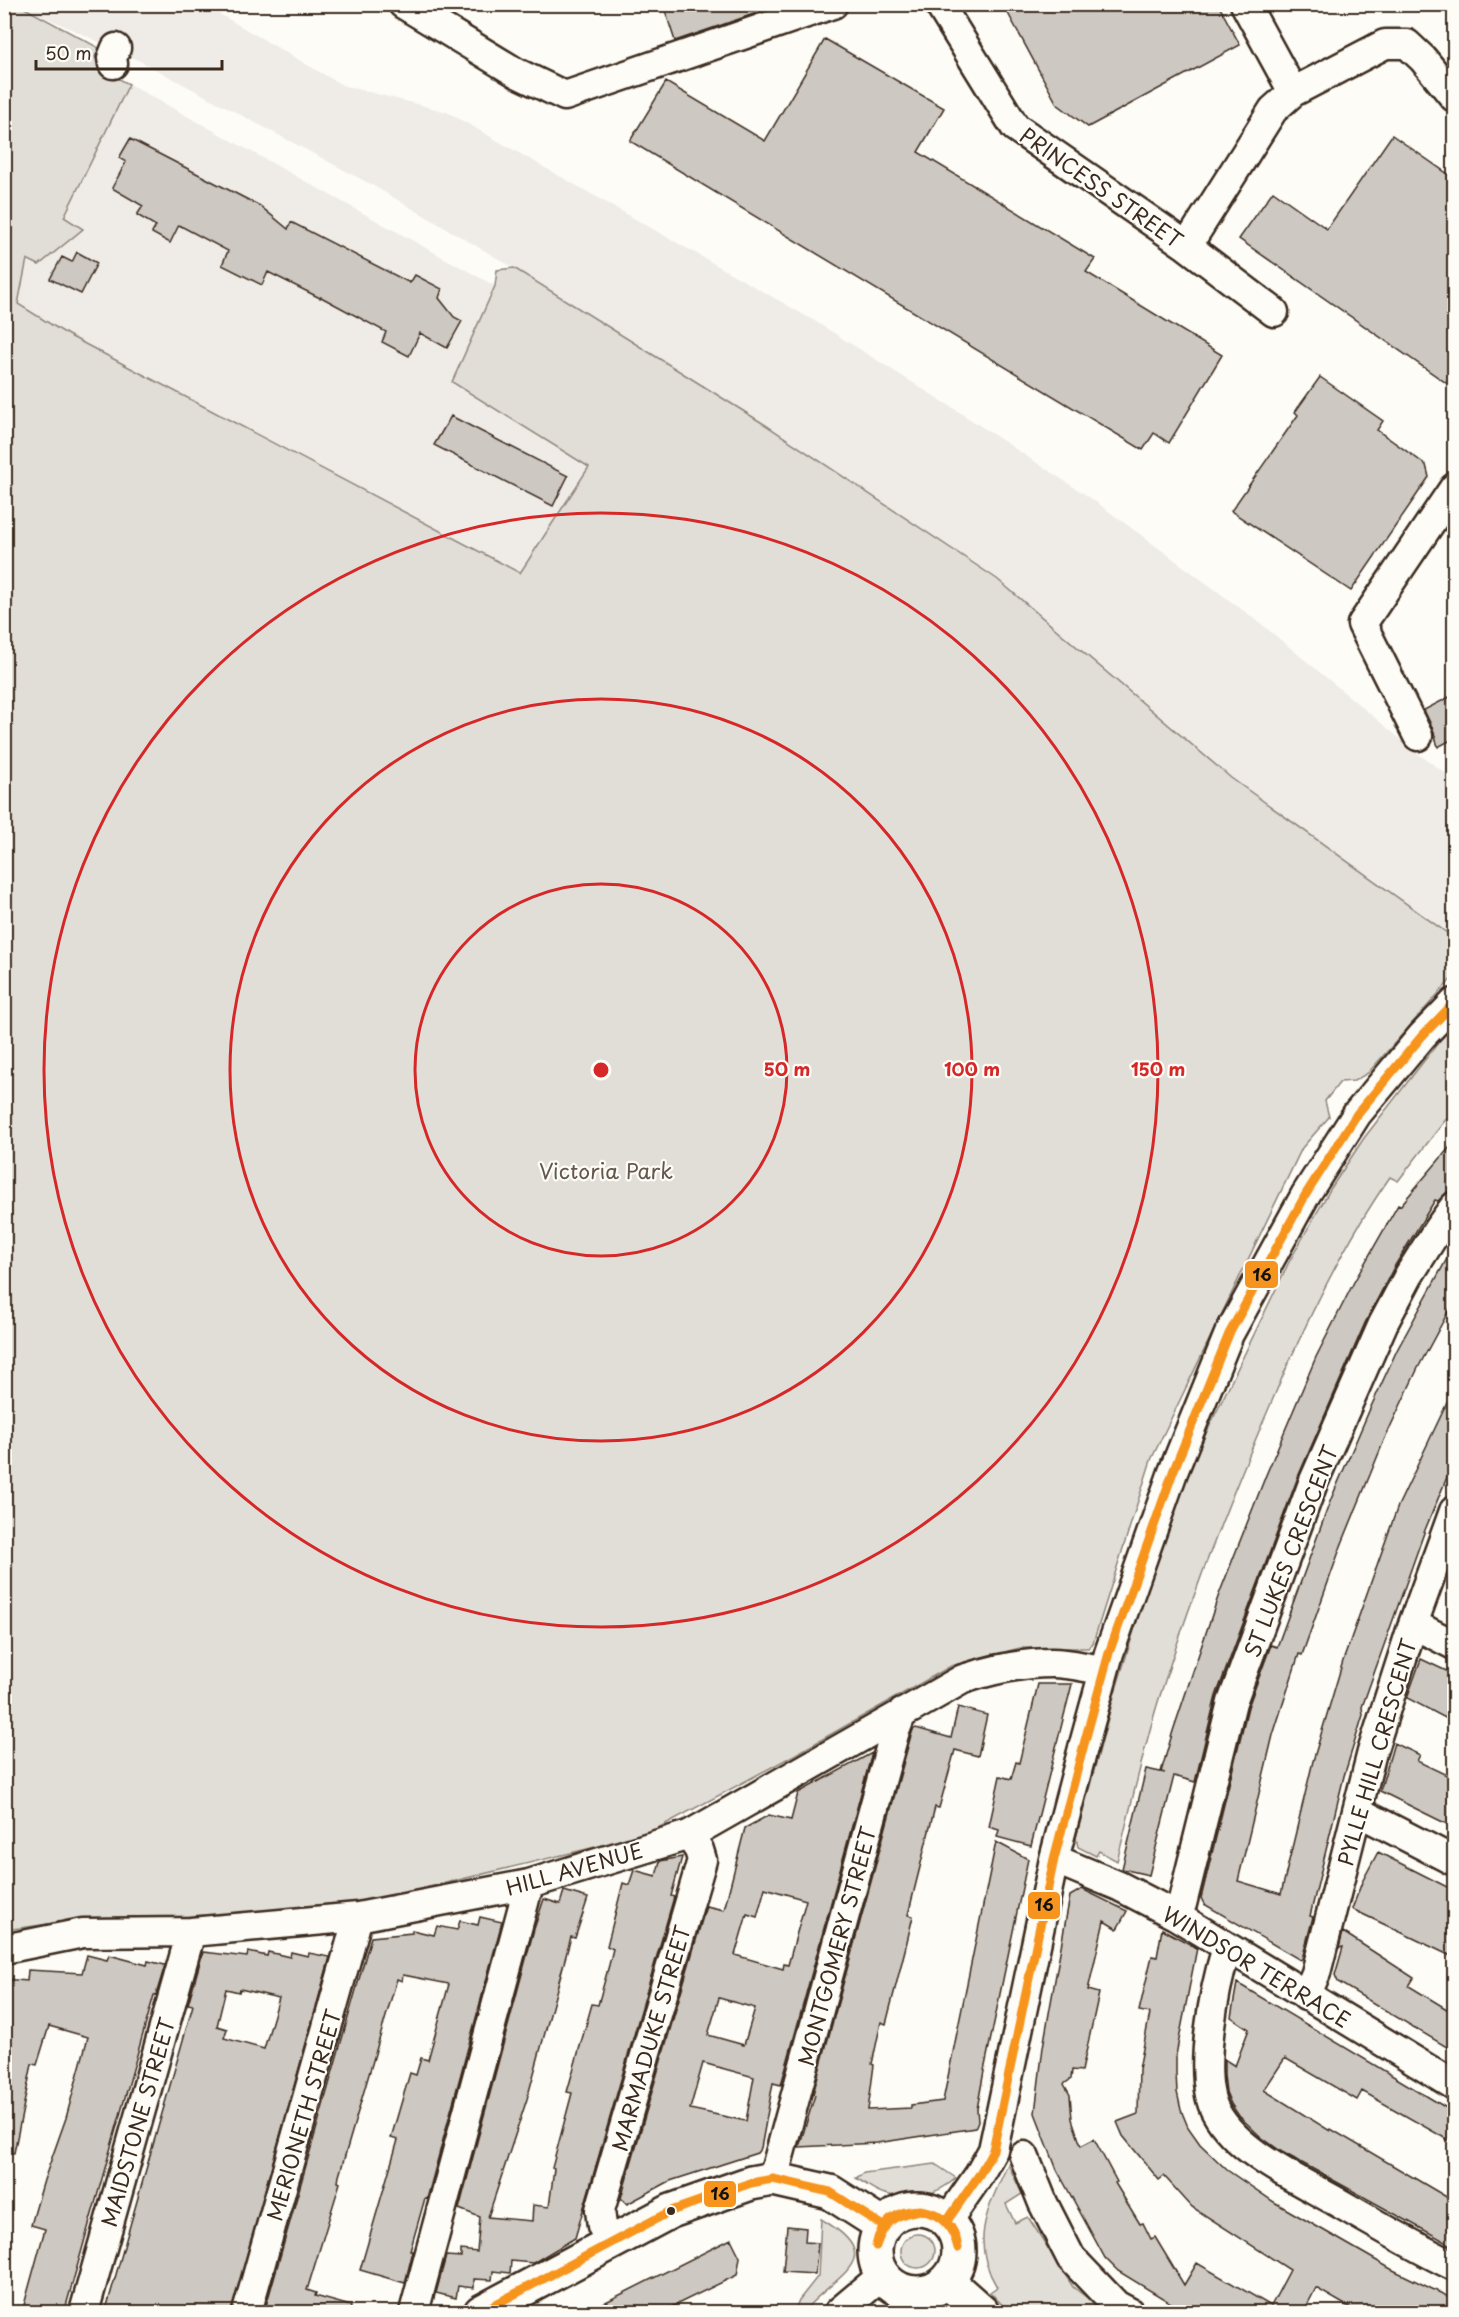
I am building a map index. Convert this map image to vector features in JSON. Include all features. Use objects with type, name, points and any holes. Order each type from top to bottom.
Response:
[{"type":"street","points":[[403,4],[517,73],[565,96],[833,4]]},
{"type":"street","name":"PRINCESS STREET","points":[[939,4],[1015,127],[1187,246],[1274,312]]},
{"type":"street","points":[[1245,4],[1293,92]]},
{"type":"street","points":[[1187,246],[1273,110],[1293,92],[1385,44],[1407,45],[1423,58],[1455,97]]},
{"type":"street","points":[[1418,736],[1362,624],[1455,488]]},
{"type":"street","points":[[947,2221],[979,2175],[993,2150],[1054,1859],[1104,1670],[1173,1472],[1229,1334],[1306,1194],[1357,1114],[1422,1036],[1455,1003]]},
{"type":"street","name":"ST LUKES CRESCENT","points":[[1175,1915],[1182,1904],[1232,1702],[1312,1484],[1383,1324],[1438,1229],[1455,1208]]},
{"type":"street","name":"PYLLE HILL CRESCENT","points":[[1306,1996],[1316,1973],[1372,1752],[1413,1624],[1455,1511]]},
{"type":"street","points":[[1413,1624],[1455,1645]]},
{"type":"street","name":"HILL AVENUE","points":[[4,1949],[83,1933],[191,1932],[358,1917],[529,1884],[689,1835],[963,1679],[1018,1666],[1054,1663],[1104,1670]]},
{"type":"street","name":"MONTGOMERY STREET","points":[[773,2179],[902,1713]]},
{"type":"street","points":[[1357,1811],[1455,1861]]},
{"type":"street","name":"MARMADUKE STREET","points":[[611,2241],[602,2226],[600,2210],[702,1860],[699,1850],[689,1835]]},
{"type":"street","name":"WINDSOR TERRACE","points":[[1054,1859],[1119,1886],[1175,1915],[1455,2085]]},
{"type":"street","points":[[414,2313],[529,1884]]},
{"type":"street","name":"MERIONETH STREET","points":[[247,2313],[358,1917]]},
{"type":"street","name":"MAIDSTONE STREET","points":[[84,2313],[191,1932]]},
{"type":"street","points":[[1227,1947],[1218,1983],[1206,2066],[1208,2090],[1215,2111],[1227,2128],[1253,2152],[1424,2252],[1455,2266]]},
{"type":"street","points":[[1024,2156],[1043,2203],[1071,2258],[1116,2305],[1129,2313]]},
{"type":"street","points":[[481,2313],[611,2241],[671,2211],[751,2183],[773,2179],[830,2192],[883,2226]]},
{"type":"street","points":[[910,2210],[925,2210],[947,2221],[955,2233],[959,2253],[956,2267],[947,2281],[936,2289],[917,2293],[903,2290],[890,2283],[883,2275],[876,2256],[876,2241],[883,2226],[894,2216],[910,2210]]},
{"type":"street","points":[[839,2313],[883,2275]]},
{"type":"street","points":[[947,2281],[982,2313]]},
{"type":"shaded area","points":[[19,5],[204,5],[342,85],[447,112],[813,320],[953,408],[1092,499],[1259,622],[1421,756],[1454,779],[1454,938],[1231,778],[997,579],[764,424],[514,268],[372,185],[138,60]]},
{"type":"shaded area","points":[[129,84],[495,286],[452,382],[589,467],[520,573],[68,335],[17,304],[27,259],[82,229],[64,217]]},
{"type":"green space","name":"Victoria Park","points":[[4,5],[19,5],[99,48],[95,57],[98,62],[110,73],[129,84],[64,217],[83,229],[39,265],[27,259],[18,304],[68,335],[520,573],[589,467],[452,382],[495,286],[497,270],[514,268],[764,424],[997,579],[1231,778],[1454,938],[1454,976],[1368,1073],[1354,1081],[1340,1082],[1325,1101],[1329,1117],[1302,1148],[1151,1460],[1093,1643],[1088,1648],[1020,1648],[951,1666],[798,1753],[645,1835],[363,1903],[190,1921],[78,1920],[5,1930]]},
{"type":"green space","points":[[1454,1026],[1454,1109],[1398,1181],[1390,1177],[1356,1230],[1311,1315],[1241,1475],[1183,1626],[1152,1722],[1117,1861],[1099,1851],[1096,1856],[1078,1847],[1076,1838],[1114,1696],[1161,1542],[1199,1448],[1289,1262],[1331,1188],[1364,1138],[1441,1039]]},
{"type":"green space","points":[[935,2164],[956,2178],[941,2189],[923,2195],[904,2197],[881,2193],[856,2178],[864,2173]]},
{"type":"green space","points":[[1008,2164],[1022,2194],[1006,2204],[1015,2223],[1028,2217],[1073,2287],[1106,2312],[1009,2312],[990,2292],[997,2287],[984,2255],[984,2225]]},
{"type":"green space","points":[[821,2219],[842,2233],[852,2246],[854,2257],[850,2267],[841,2277],[803,2312],[794,2312],[799,2300],[818,2276]]},
{"type":"green space","points":[[918,2234],[930,2239],[935,2251],[930,2263],[918,2268],[906,2263],[901,2251],[906,2239]]},
{"type":"building","points":[[663,4],[780,4],[780,5],[675,41]]},
{"type":"building","points":[[1003,4],[1218,4],[1240,45],[1088,127],[1057,104]]},
{"type":"building","points":[[825,39],[944,108],[918,152],[1095,259],[1086,272],[1222,355],[1169,443],[1154,433],[1143,450],[630,141],[666,82],[765,141]]},
{"type":"building","points":[[1392,135],[1455,179],[1455,389],[1239,239],[1273,191],[1327,229]]},
{"type":"building","points":[[130,139],[260,206],[288,229],[291,222],[410,283],[415,275],[442,289],[439,298],[454,317],[462,321],[447,348],[420,333],[409,356],[382,342],[386,332],[321,297],[268,272],[262,285],[222,265],[228,251],[179,225],[170,243],[152,233],[156,226],[137,215],[143,206],[112,188],[126,162],[119,158]]},
{"type":"building","points":[[77,252],[97,263],[81,294],[50,279],[62,257],[72,262]]},
{"type":"building","points":[[1320,377],[1383,421],[1377,430],[1426,465],[1429,477],[1351,591],[1231,511],[1298,415],[1295,412]]},
{"type":"building","points":[[451,416],[568,476],[553,506],[434,445]]},
{"type":"building","points":[[1455,694],[1455,738],[1438,747],[1424,710]]},
{"type":"building","points":[[1455,1141],[1455,1191],[1447,1192],[1438,1201],[1435,1200],[1394,1267],[1365,1323],[1298,1477],[1216,1696],[1195,1782],[1174,1776],[1149,1875],[1122,1869],[1146,1769],[1165,1773],[1161,1772],[1173,1731],[1218,1597],[1316,1357],[1354,1282],[1398,1205],[1400,1206]]},
{"type":"building","points":[[1455,1244],[1455,1299],[1418,1368],[1385,1438],[1341,1546],[1302,1655],[1299,1654],[1273,1735],[1238,1881],[1281,1894],[1313,1761],[1343,1661],[1398,1506],[1455,1386],[1455,1458],[1425,1530],[1362,1707],[1363,1715],[1344,1776],[1310,1916],[1313,1917],[1300,1960],[1204,1904],[1201,1898],[1248,1707],[1271,1645],[1277,1647],[1331,1499],[1369,1411],[1397,1350]]},
{"type":"building","points":[[1421,1659],[1455,1675],[1455,1723],[1407,1698]]},
{"type":"building","points":[[1038,1684],[1072,1684],[1031,1846],[997,1837],[999,1830],[989,1827],[1000,1776],[1011,1779],[1016,1762],[1019,1763]]},
{"type":"building","points":[[958,1707],[987,1715],[978,1756],[955,1750],[939,1808],[935,1807],[908,1915],[913,1916],[905,1950],[886,2024],[881,2022],[872,2064],[874,2065],[868,2110],[911,2108],[911,2105],[943,2101],[996,1842],[1028,1859],[984,2071],[977,2109],[978,2121],[975,2128],[877,2143],[799,2147],[913,1730],[916,1728],[951,1738]]},
{"type":"building","points":[[1394,1743],[1420,1755],[1417,1761],[1455,1779],[1455,1828],[1380,1791]]},
{"type":"building","points":[[872,1753],[781,2085],[773,2083],[761,2148],[757,2153],[670,2181],[627,2204],[621,2198],[706,1906],[724,1910],[745,1828],[769,1815],[791,1820],[798,1793]],"holes":[[[765,1888],[806,1900],[788,1965],[784,1964],[783,1969],[735,1955],[747,1914],[757,1917]],[[719,1998],[755,2008],[744,2045],[708,2035]],[[703,2063],[754,2077],[746,2121],[690,2109]]]},
{"type":"building","points":[[1378,1852],[1455,1891],[1455,1958],[1352,1909],[1362,1882]]},
{"type":"building","points":[[682,1857],[671,1896],[674,1897],[575,2238],[533,2263],[511,2261],[510,2273],[493,2271],[492,2280],[474,2279],[474,2288],[458,2286],[456,2298],[436,2293],[446,2256],[461,2257],[461,2250],[477,2252],[480,2217],[459,2209],[544,1899],[560,1904],[564,1891],[588,1898],[575,1938],[571,1937],[527,2099],[488,2217],[532,2221],[533,2205],[549,2207],[554,2169],[552,2168],[572,2093],[567,2092],[592,2004],[598,2005],[609,1965],[613,1949],[607,1946],[623,1883],[629,1885],[634,1870],[656,1876],[660,1861]]},
{"type":"building","points":[[1082,1889],[1127,1911],[1117,1929],[1104,1921],[1088,1990],[1099,1993],[1082,2071],[1072,2070],[1071,2079],[1064,2084],[1070,2095],[1072,2119],[1081,2146],[1094,2139],[1117,2182],[1115,2183],[1140,2224],[1143,2223],[1151,2239],[1155,2237],[1184,2285],[1197,2263],[1271,2306],[1290,2270],[1192,2207],[1164,2176],[1159,2180],[1123,2136],[1117,2122],[1138,2114],[1139,2069],[1150,2013],[1139,2011],[1152,1956],[1157,1957],[1162,1929],[1197,1948],[1176,2055],[1176,2073],[1181,2110],[1188,2127],[1200,2144],[1227,2170],[1274,2202],[1391,2269],[1455,2300],[1455,2313],[1359,2313],[1316,2288],[1303,2313],[1187,2313],[1118,2271],[1105,2258],[1057,2170],[1035,2113],[1043,2047],[1070,1896]]},
{"type":"building","points":[[480,1917],[502,1922],[427,2199],[425,2198],[410,2251],[413,2251],[405,2283],[360,2270],[398,2140],[391,2138],[410,2073],[416,2075],[421,2058],[428,2060],[449,1984],[403,1975],[402,1981],[397,1979],[339,2176],[338,2182],[340,2183],[307,2290],[316,2293],[315,2296],[351,2306],[350,2313],[264,2313],[371,1937],[412,1933],[412,1930],[434,1935],[437,1926],[457,1930],[460,1921],[478,1925]]},
{"type":"building","points":[[1343,1932],[1414,1978],[1409,1986],[1455,2014],[1455,2052],[1338,1982],[1335,1975],[1343,1947],[1339,1948]]},
{"type":"building","points":[[203,1952],[247,1957],[248,1952],[267,1956],[268,1952],[290,1957],[291,1952],[308,1956],[309,1953],[330,1957],[231,2313],[105,2313],[193,2005],[188,2004]],"holes":[[[226,1989],[239,1992],[240,1989],[279,1998],[264,2049],[224,2038],[227,2029],[217,2026]]]},
{"type":"building","points":[[87,1955],[107,1960],[109,1955],[147,1965],[148,1961],[165,1965],[156,1995],[154,1995],[64,2313],[34,2313],[35,2308],[24,2305],[45,2229],[31,2225],[66,2118],[88,2037],[49,2026],[37,2065],[32,2064],[14,2153],[4,2152],[4,2105],[8,2084],[4,2084],[4,1979],[27,1981],[28,1970],[82,1973]]},
{"type":"building","points":[[1237,1983],[1455,2113],[1455,2144],[1362,2091],[1357,2100],[1285,2058],[1264,2090],[1330,2131],[1331,2129],[1455,2202],[1455,2247],[1282,2152],[1261,2137],[1239,2116],[1226,2092],[1224,2075],[1224,2059],[1235,2066],[1249,2029],[1231,2017]]},
{"type":"building","points":[[787,2226],[806,2228],[805,2242],[818,2243],[815,2274],[783,2272]]},
{"type":"building","points":[[731,2239],[740,2257],[737,2275],[659,2313],[584,2313]]},
{"type":"transit line","name":"16","points":[[947,2221],[979,2175],[993,2150],[1054,1859],[1109,1653],[1173,1472],[1229,1334],[1306,1194],[1357,1114],[1422,1036],[1454,1003]]},
{"type":"transit line","name":"16","points":[[481,2312],[671,2211],[751,2183],[773,2179],[830,2192],[883,2226]]},
{"type":"transit line","name":"16","points":[[876,2246],[881,2231],[891,2219],[904,2212],[920,2210]]},
{"type":"transit line","name":"16","points":[[876,2246],[883,2230],[892,2220],[920,2210]]},
{"type":"transit line","name":"16","points":[[920,2210],[940,2218],[950,2228],[958,2248]]},
{"type":"transit line","name":"16","points":[[920,2210],[935,2214],[946,2221],[954,2233],[958,2248]]}]
